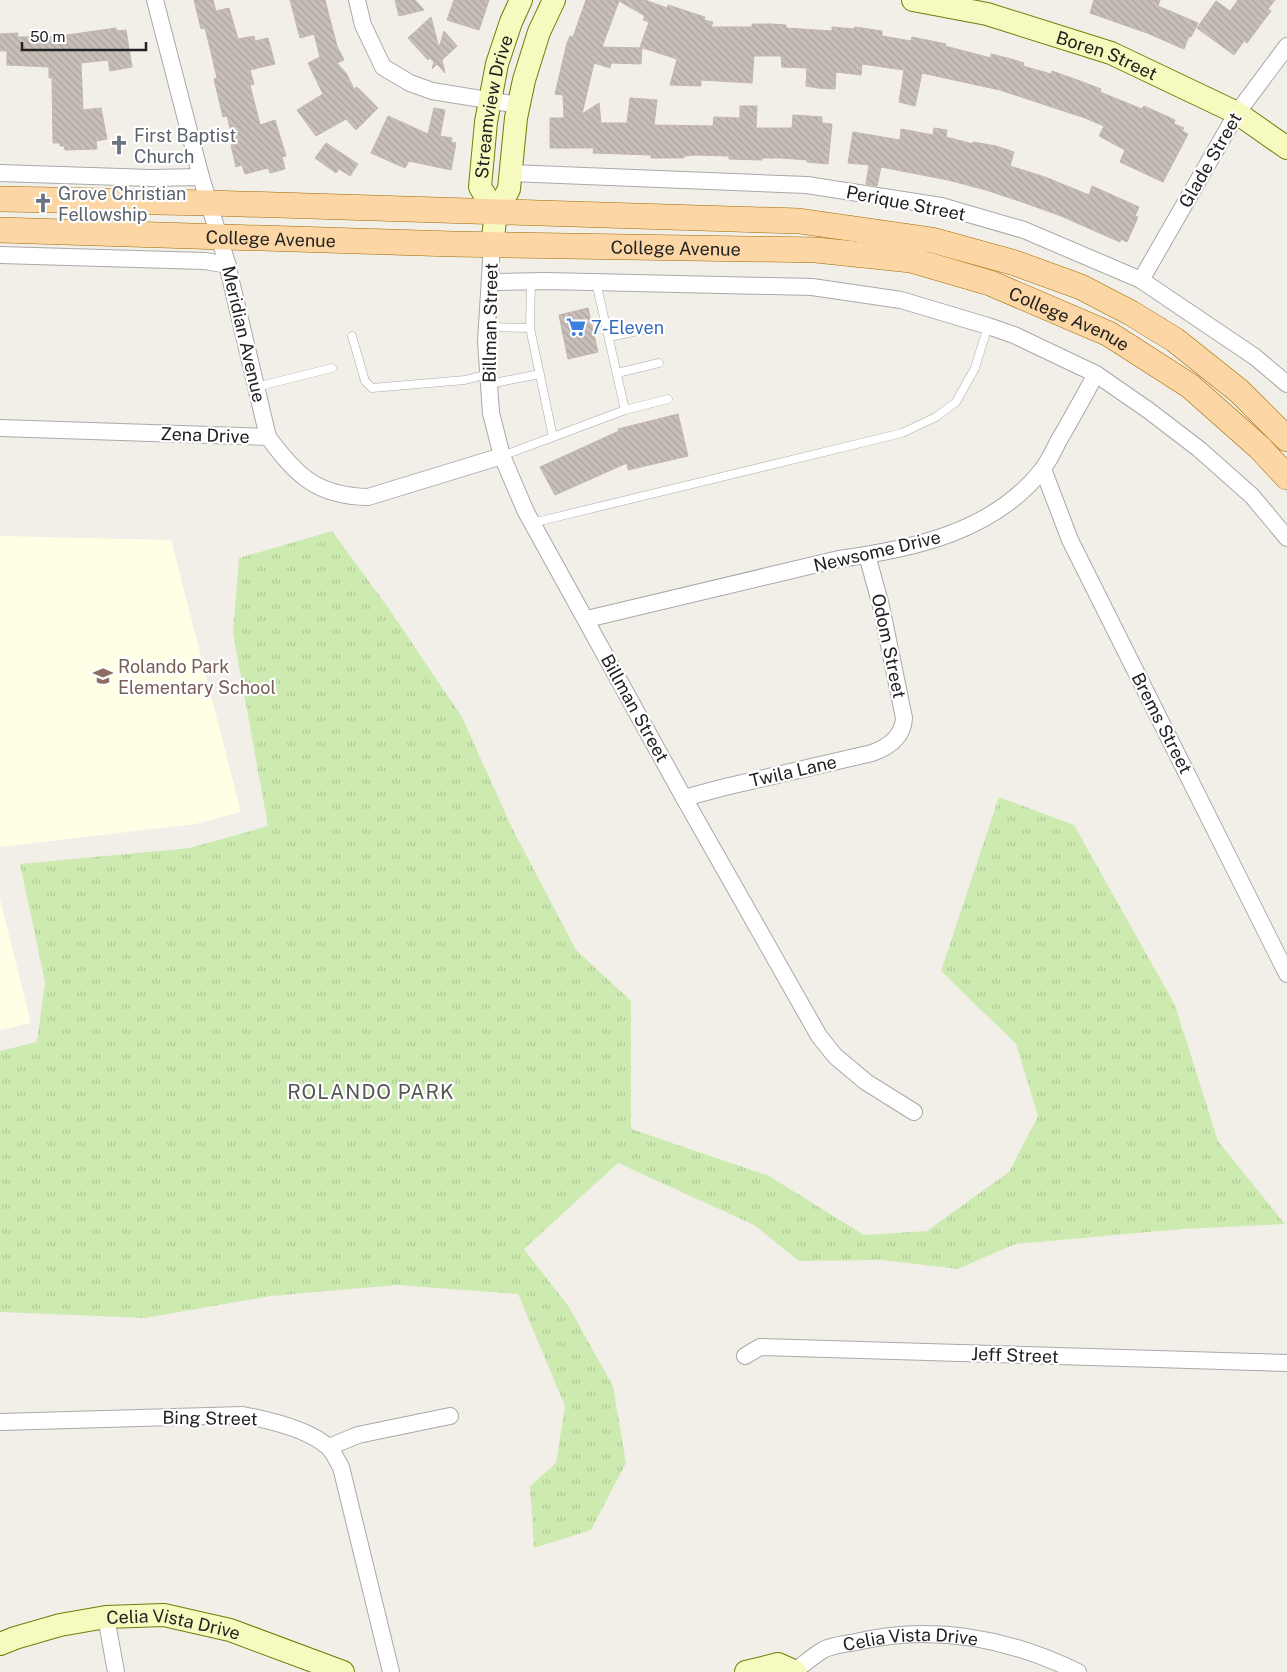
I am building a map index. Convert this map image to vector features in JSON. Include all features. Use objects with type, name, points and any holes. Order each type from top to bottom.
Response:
[{"type":"main road","name":"College Avenue","points":[[0,199],[210,203],[799,221],[932,240],[1015,263],[1080,287],[1131,313],[1175,340],[1239,391],[1287,439]]},
{"type":"main road","name":"College Avenue","points":[[0,230],[492,245],[816,250],[911,260],[990,283],[1109,334],[1190,386],[1260,448],[1287,477]]},
{"type":"street","name":"Meridian Avenue","points":[[155,0],[201,177],[228,265],[268,437]]},
{"type":"street","points":[[357,0],[363,25],[383,67],[410,83],[432,91],[519,105]]},
{"type":"street","name":"Streamview Drive","points":[[496,213],[480,187],[485,130],[497,64],[511,22],[522,0]]},
{"type":"street","name":"Streamview Drive","points":[[492,245],[496,213],[509,189],[514,135],[524,80],[539,32],[554,0]]},
{"type":"street","name":"Boren Street","points":[[913,0],[989,7],[1111,53],[1237,113],[1287,148]]},
{"type":"street","name":"Glade Street","points":[[1141,280],[1237,113],[1287,46]]},
{"type":"street","points":[[0,173],[151,178],[201,177]]},
{"type":"street","name":"Perique Street","points":[[511,173],[807,185],[941,206],[1024,230],[1141,280],[1255,356],[1287,384]]},
{"type":"street","name":"Billman Street","points":[[492,245],[487,327],[491,414],[502,456],[532,523],[818,1036],[835,1056],[866,1082],[914,1112]]},
{"type":"street","points":[[0,256],[205,261],[228,265]]},
{"type":"street","points":[[490,282],[596,282],[812,288],[901,300],[988,326],[1014,335],[1096,374],[1199,449],[1252,496],[1287,538]]},
{"type":"street","name":"Newsome Drive","points":[[587,620],[839,559],[867,555],[930,541],[970,526],[1009,502],[1043,469],[1096,374]]},
{"type":"street","name":"Zena Drive","points":[[0,428],[268,437],[295,470],[306,480],[330,491],[355,497],[368,497],[502,456]]},
{"type":"street","name":"Brems Street","points":[[1043,469],[1070,540],[1287,974]]},
{"type":"street","name":"Odom Street","points":[[867,555],[881,606],[904,718],[904,726],[899,737]]},
{"type":"street","name":"Twila Lane","points":[[684,798],[872,753],[885,748],[899,737]]},
{"type":"street","name":"Jeff Street","points":[[745,1356],[760,1347],[1287,1363]]},
{"type":"street","name":"Bing Street","points":[[0,1422],[244,1415],[280,1423],[316,1438],[330,1447]]},
{"type":"street","points":[[391,1672],[341,1467],[330,1447],[358,1436],[450,1416]]},
{"type":"street","name":"Celia Vista Drive","points":[[0,1644],[60,1625],[106,1617],[164,1615],[230,1630],[342,1672]]},
{"type":"street","points":[[106,1617],[116,1672]]},
{"type":"street","name":"Celia Vista Drive","points":[[746,1672],[778,1664],[796,1671],[824,1649],[880,1636],[932,1634],[958,1635],[1008,1645],[1048,1658],[1078,1672]]},
{"type":"lane","points":[[531,281],[530,328],[553,437]]},
{"type":"lane","points":[[596,282],[625,410]]},
{"type":"lane","points":[[532,523],[902,433],[936,418],[956,402],[975,368],[988,326]]},
{"type":"lane","points":[[487,327],[530,328]]},
{"type":"lane","points":[[609,337],[652,328]]},
{"type":"lane","points":[[352,336],[365,381],[372,388],[540,374]]},
{"type":"lane","points":[[617,373],[659,363]]},
{"type":"lane","points":[[256,387],[332,368]]},
{"type":"lane","points":[[502,456],[625,410],[668,399]]},
{"type":"shaded area","name":"Rolando Park Elementary School","points":[[0,536],[171,540],[241,812],[195,824],[0,847]]},
{"type":"shaded area","points":[[0,899],[31,1023],[0,1030]]},
{"type":"green space","points":[[332,531],[389,609],[462,717],[512,828],[576,950],[631,1001],[631,1129],[769,1176],[864,1235],[927,1231],[1009,1172],[1038,1116],[1016,1044],[941,971],[999,797],[1074,825],[1175,1005],[1218,1141],[1285,1224],[1182,1229],[1015,1244],[958,1269],[882,1260],[799,1261],[754,1225],[618,1163],[524,1249],[569,1307],[613,1386],[626,1463],[591,1530],[534,1548],[530,1486],[556,1463],[565,1406],[518,1294],[397,1285],[271,1296],[145,1318],[0,1312],[0,1051],[37,1042],[45,982],[20,864],[190,848],[268,826],[233,633],[239,558]]},
{"type":"building","points":[[194,0],[213,0],[216,11],[229,8],[238,39],[254,36],[255,41],[268,38],[275,64],[250,70],[254,84],[250,85],[260,125],[275,120],[286,156],[282,157],[285,169],[270,173],[268,168],[245,174],[242,165],[236,167],[231,145],[234,144],[227,116],[223,117],[214,79],[217,78],[205,28],[201,29]]},
{"type":"building","points":[[290,0],[325,0],[337,46],[344,60],[337,63],[346,73],[354,89],[357,87],[378,108],[356,130],[346,119],[316,136],[297,110],[323,94],[308,63],[320,57],[314,34],[300,38]]},
{"type":"building","points":[[395,0],[415,0],[424,10],[399,16]]},
{"type":"building","points":[[454,0],[489,0],[479,30],[447,20]]},
{"type":"building","points":[[586,0],[645,0],[667,8],[668,5],[705,17],[704,20],[713,22],[711,27],[752,27],[752,24],[771,24],[786,25],[786,28],[832,31],[832,27],[854,29],[855,27],[882,31],[882,36],[911,41],[912,37],[946,44],[945,46],[991,58],[991,54],[1024,63],[1023,66],[1051,74],[1052,71],[1101,89],[1100,92],[1142,109],[1144,106],[1175,120],[1174,124],[1184,128],[1182,131],[1188,134],[1163,182],[1120,162],[1125,150],[1099,136],[1104,126],[1000,90],[922,73],[915,106],[899,102],[904,70],[862,64],[861,75],[836,72],[835,89],[818,88],[806,86],[807,68],[782,67],[781,56],[754,56],[752,83],[701,80],[701,86],[670,85],[677,59],[640,47],[649,22],[643,20],[645,16],[619,1],[602,47],[642,48],[641,64],[611,63],[610,68],[594,63],[582,114],[599,103],[601,123],[627,123],[630,98],[657,100],[654,125],[713,126],[714,117],[740,118],[740,106],[757,106],[756,128],[792,128],[793,115],[822,117],[822,123],[832,124],[828,164],[782,158],[762,158],[762,160],[729,159],[729,156],[695,155],[684,156],[684,158],[651,158],[651,155],[593,153],[594,148],[550,148],[550,118],[564,118],[563,95],[555,94],[567,43],[570,36],[573,37]]},
{"type":"building","points":[[1094,0],[1160,0],[1158,6],[1198,23],[1191,37],[1189,36],[1184,49],[1147,33],[1090,13]]},
{"type":"building","points":[[1238,0],[1275,0],[1268,9],[1271,11],[1247,43],[1244,41],[1234,55],[1197,28],[1216,1],[1230,11]]},
{"type":"building","points":[[431,17],[439,48],[444,31],[457,46],[442,60],[445,73],[437,64],[432,69],[434,62],[430,58],[428,60],[408,38]]},
{"type":"building","points":[[116,28],[117,31],[126,30],[132,67],[110,71],[108,60],[81,63],[83,110],[101,108],[107,139],[96,141],[97,149],[65,150],[64,146],[60,146],[60,143],[53,143],[52,78],[49,78],[49,67],[7,65],[7,51],[0,51],[0,34],[18,33],[17,37],[53,37]]},
{"type":"building","points":[[434,108],[445,110],[440,136],[452,138],[451,142],[456,143],[451,170],[409,161],[405,168],[371,153],[388,116],[428,134]]},
{"type":"building","points":[[934,128],[947,130],[946,137],[973,144],[973,142],[996,146],[1014,152],[1010,166],[1045,177],[1089,195],[1092,186],[1139,207],[1135,216],[1138,217],[1127,242],[1121,239],[1120,242],[1061,216],[1025,203],[948,180],[881,167],[877,186],[866,184],[869,165],[848,163],[853,132],[900,140],[901,129],[933,135]]},
{"type":"building","points":[[326,143],[358,164],[350,176],[339,169],[336,173],[315,158]]},
{"type":"building","points":[[588,308],[598,352],[568,359],[559,315]]},
{"type":"building","points":[[678,414],[688,456],[628,470],[627,463],[555,495],[540,467],[619,431],[618,429]]},
{"type":"place","name":"First Baptist Church","points":[[119,145]]},
{"type":"place","name":"Grove Christian Fellowship","points":[[43,203]]},
{"type":"place","name":"7-Eleven","points":[[576,327]]},
{"type":"place","name":"Rolando Park Elementary School","points":[[103,676]]},
{"type":"district","name":"ROLANDO PARK","points":[[371,1092]]}]
